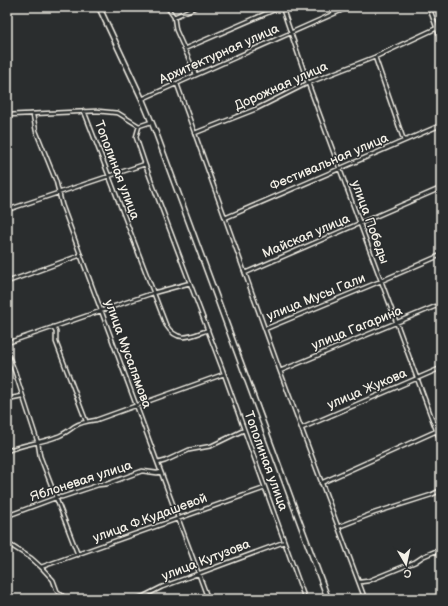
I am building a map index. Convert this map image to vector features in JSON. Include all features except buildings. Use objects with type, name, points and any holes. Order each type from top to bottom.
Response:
[{"type":"main road","points":[[99,7],[152,122],[328,599]]},
{"type":"street","points":[[167,7],[174,17],[176,30],[196,75]]},
{"type":"street","points":[[174,17],[196,7]]},
{"type":"street","points":[[184,49],[281,7]]},
{"type":"street","name":"улица Победы","points":[[281,7],[441,443]]},
{"type":"street","name":"Архитектурная улица","points":[[142,99],[349,7]]},
{"type":"street","points":[[429,7],[441,40]]},
{"type":"street","name":"Дорожная улица","points":[[195,133],[256,109],[308,84],[375,57],[437,28]]},
{"type":"street","points":[[375,57],[404,141]]},
{"type":"street","points":[[177,84],[280,371],[321,483],[360,582],[365,599]]},
{"type":"street","points":[[7,115],[97,111],[118,113],[139,126],[152,122]]},
{"type":"street","name":"Тополиная улица","points":[[84,112],[166,325],[171,333],[184,338],[208,330]]},
{"type":"street","name":"улица Мусалямова","points":[[33,115],[36,131],[56,181],[59,194],[81,255],[208,599]]},
{"type":"street","name":"Фестивальная улица","points":[[225,218],[441,125]]},
{"type":"street","name":"Тополиная улица","points":[[139,126],[136,137],[208,330],[305,599]]},
{"type":"street","points":[[7,209],[59,194],[146,164]]},
{"type":"street","name":"Майская улица","points":[[245,273],[441,188]]},
{"type":"street","points":[[7,282],[81,255]]},
{"type":"street","name":"улица Мусы Гали","points":[[265,329],[381,282],[441,255]]},
{"type":"street","points":[[7,343],[153,293],[190,283]]},
{"type":"street","name":"улица Гагарина","points":[[280,371],[441,304]]},
{"type":"street","points":[[53,327],[56,332],[56,342],[86,421]]},
{"type":"street","points":[[7,352],[38,443],[40,456],[78,555]]},
{"type":"street","name":"улица Жукова","points":[[302,428],[441,368]]},
{"type":"street","points":[[7,451],[16,447],[38,443],[58,437],[86,421],[96,420],[224,374]]},
{"type":"street","points":[[7,399],[22,396]]},
{"type":"street","points":[[321,483],[441,429]]},
{"type":"street","points":[[158,463],[189,450],[211,446],[244,430]]},
{"type":"street","name":"Яблоневая улица","points":[[7,516],[56,498],[106,484],[142,471],[157,473],[161,472]]},
{"type":"street","name":"улица Ф.Кудашевой","points":[[41,567],[265,488]]},
{"type":"street","points":[[338,526],[431,495],[441,490]]},
{"type":"street","name":"улица Кутузова","points":[[135,599],[162,587],[284,542]]},
{"type":"street","points":[[7,543],[31,558],[41,567],[53,580],[58,591],[66,599]]},
{"type":"street","points":[[360,582],[368,581],[436,552],[441,556]]}]
